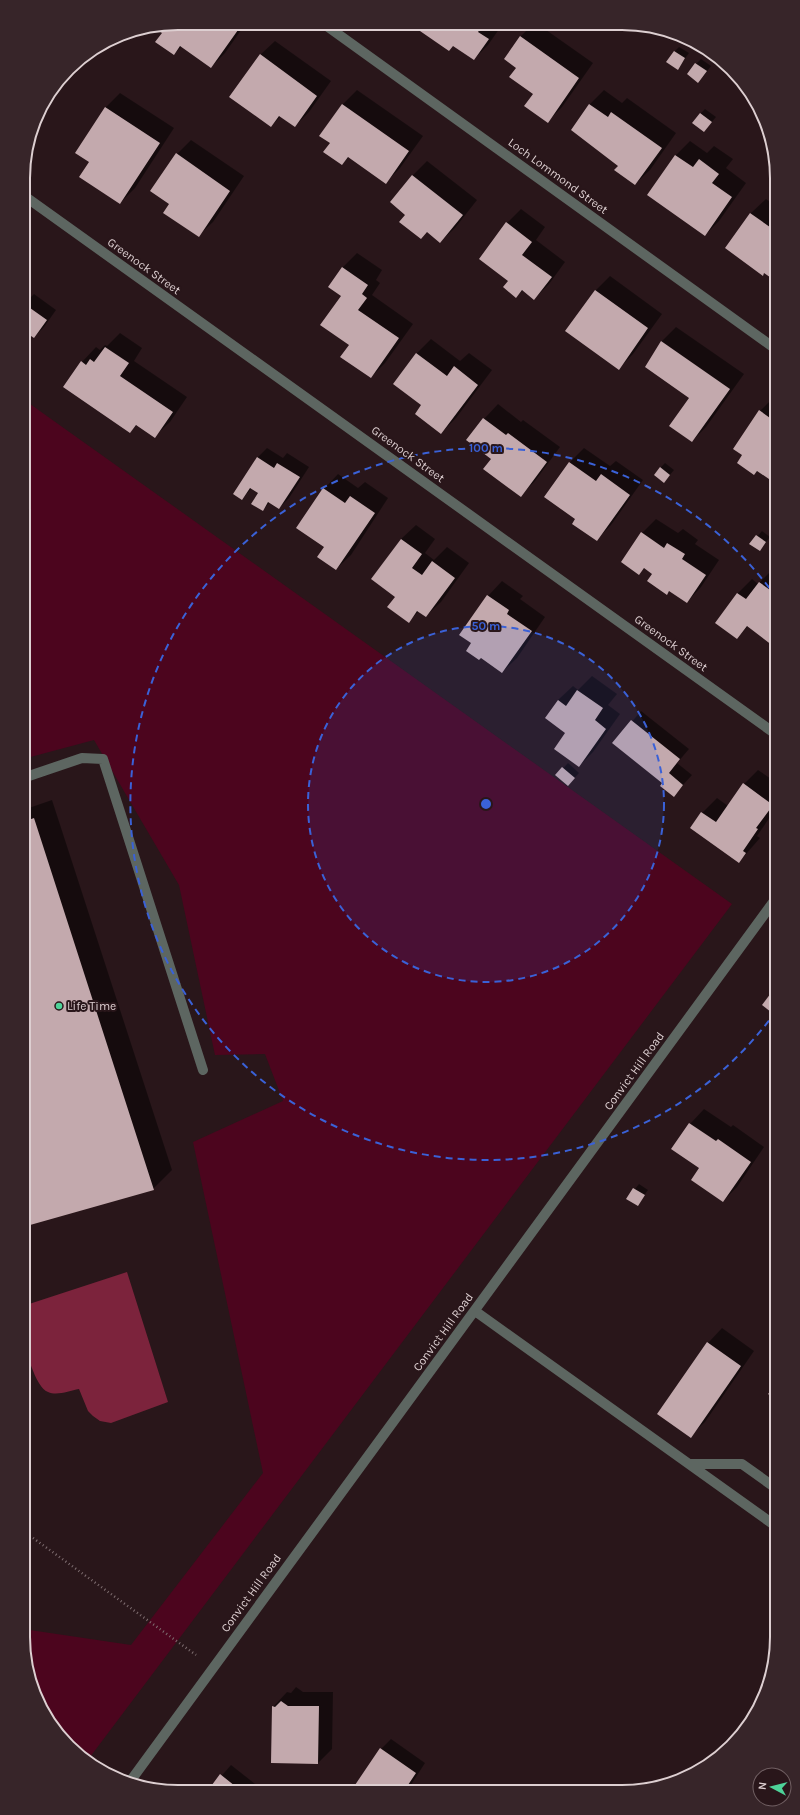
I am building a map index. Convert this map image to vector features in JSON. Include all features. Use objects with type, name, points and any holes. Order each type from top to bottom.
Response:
[{"type":"street","name":"Loch Lommond Street","points":[[332,30],[770,345]]},
{"type":"street","name":"Greenock Street","points":[[30,200],[770,730]]},
{"type":"street","points":[[30,776],[82,758],[103,759],[203,1070]]},
{"type":"street","name":"Convict Hill Road","points":[[133,1778],[770,907]]},
{"type":"street","points":[[475,1311],[770,1522]]},
{"type":"street","points":[[689,1464],[742,1464],[770,1484]]},
{"type":"path","points":[[33,1538],[196,1655]]},
{"type":"shaded area","points":[[30,404],[732,904],[91,1756],[73,1742],[67,1735],[55,1719],[41,1694],[31,1656],[30,1630],[131,1645],[263,1473],[193,1142],[283,1101],[265,1054],[215,1055],[179,885],[94,740],[30,757]]},
{"type":"shaded area","points":[[127,1272],[168,1402],[111,1423],[100,1421],[88,1411],[79,1389],[55,1394],[43,1389],[30,1362],[30,1304]]},
{"type":"building","points":[[238,30],[211,68],[180,46],[174,55],[155,42],[162,33],[159,31]]},
{"type":"building","points":[[479,30],[478,32],[489,39],[474,60],[453,46],[449,51],[420,31]]},
{"type":"building","points":[[520,36],[579,78],[548,123],[524,106],[533,94],[509,77],[516,68],[504,59]]},
{"type":"building","points":[[674,51],[685,58],[678,70],[666,62]]},
{"type":"building","points":[[260,54],[317,96],[295,127],[279,116],[271,127],[229,97]]},
{"type":"building","points":[[695,63],[707,71],[698,83],[687,74]]},
{"type":"building","points":[[342,104],[409,151],[386,184],[348,157],[342,165],[323,152],[330,143],[319,136]]},
{"type":"building","points":[[589,104],[608,117],[611,112],[662,148],[635,185],[614,170],[618,166],[571,130]]},
{"type":"building","points":[[105,107],[160,143],[120,204],[79,177],[89,162],[75,153]]},
{"type":"building","points":[[700,113],[712,122],[704,132],[692,123]]},
{"type":"building","points":[[176,153],[230,191],[199,237],[163,213],[169,204],[150,191]]},
{"type":"building","points":[[675,155],[693,167],[699,159],[719,174],[712,183],[732,197],[705,236],[647,195]]},
{"type":"building","points":[[412,175],[463,215],[440,243],[427,232],[421,239],[399,222],[405,215],[390,202]]},
{"type":"building","points":[[750,213],[770,227],[770,277],[764,273],[763,276],[725,248]]},
{"type":"building","points":[[506,222],[532,242],[522,255],[552,277],[534,300],[522,290],[516,298],[503,287],[508,281],[479,259]]},
{"type":"building","points":[[342,267],[368,285],[362,294],[367,298],[358,310],[399,338],[371,378],[340,357],[349,345],[320,325],[341,296],[328,287]]},
{"type":"building","points":[[595,290],[648,328],[619,370],[565,331]]},
{"type":"building","points":[[30,308],[47,320],[34,338],[30,335]]},
{"type":"building","points":[[661,341],[730,389],[692,442],[669,426],[689,398],[645,367]]},
{"type":"building","points":[[105,347],[129,363],[120,376],[173,412],[155,438],[136,425],[130,433],[63,387],[81,361],[86,365],[90,359],[94,362]]},
{"type":"building","points":[[416,353],[447,376],[454,366],[478,385],[441,434],[415,414],[421,405],[393,384]]},
{"type":"building","points":[[759,410],[770,418],[769,479],[757,471],[754,475],[737,463],[742,455],[733,449]]},
{"type":"building","points":[[483,418],[506,435],[508,433],[547,462],[521,497],[483,469],[491,459],[466,440]]},
{"type":"building","points":[[257,457],[274,468],[277,463],[300,477],[279,509],[268,502],[263,511],[251,504],[258,493],[250,488],[242,500],[233,494]]},
{"type":"building","points":[[569,462],[596,481],[601,474],[630,495],[597,541],[572,524],[575,519],[544,497]]},
{"type":"building","points":[[660,467],[670,475],[664,483],[654,475]]},
{"type":"building","points":[[323,488],[345,503],[350,496],[375,513],[336,570],[317,557],[324,547],[296,528]]},
{"type":"building","points":[[641,532],[664,548],[667,543],[685,554],[682,559],[706,575],[687,603],[669,591],[667,595],[647,581],[652,574],[644,568],[639,575],[621,562]]},
{"type":"building","points":[[756,535],[766,542],[760,551],[749,544]]},
{"type":"building","points":[[401,539],[422,554],[412,568],[422,575],[432,561],[455,578],[426,617],[417,611],[409,623],[387,607],[395,597],[371,579]]},
{"type":"building","points":[[759,582],[770,590],[770,644],[747,626],[737,639],[715,623],[737,593],[746,599]]},
{"type":"building","points":[[487,595],[509,610],[507,614],[532,631],[502,673],[481,658],[479,660],[466,651],[471,643],[459,635]]},
{"type":"building","points":[[577,690],[603,708],[595,720],[606,729],[579,767],[554,749],[565,733],[545,718],[558,700],[566,706]]},
{"type":"building","points":[[631,720],[680,759],[669,773],[683,785],[674,797],[660,786],[662,783],[612,743]]},
{"type":"building","points":[[562,767],[575,778],[568,786],[555,775]]},
{"type":"building","points":[[743,783],[770,803],[770,809],[756,828],[758,829],[743,851],[746,853],[739,863],[690,828],[701,812],[716,822]]},
{"type":"building","name":"Life Time","points":[[34,818],[154,1190],[30,1225],[30,819]]},
{"type":"building","points":[[770,994],[770,1011],[762,1005]]},
{"type":"building","points":[[689,1123],[716,1141],[718,1139],[751,1162],[723,1202],[691,1180],[699,1168],[671,1149]]},
{"type":"building","points":[[633,1188],[645,1195],[638,1206],[626,1199]]},
{"type":"building","points":[[707,1342],[741,1366],[691,1438],[657,1414]]},
{"type":"building","points":[[281,1701],[288,1706],[319,1706],[318,1764],[271,1763],[272,1706],[275,1707]]},
{"type":"building","points":[[380,1748],[416,1773],[408,1785],[355,1785]]},
{"type":"building","points":[[220,1774],[234,1785],[212,1785]]},
{"type":"place","name":"Life Time","points":[[59,1006]]}]
